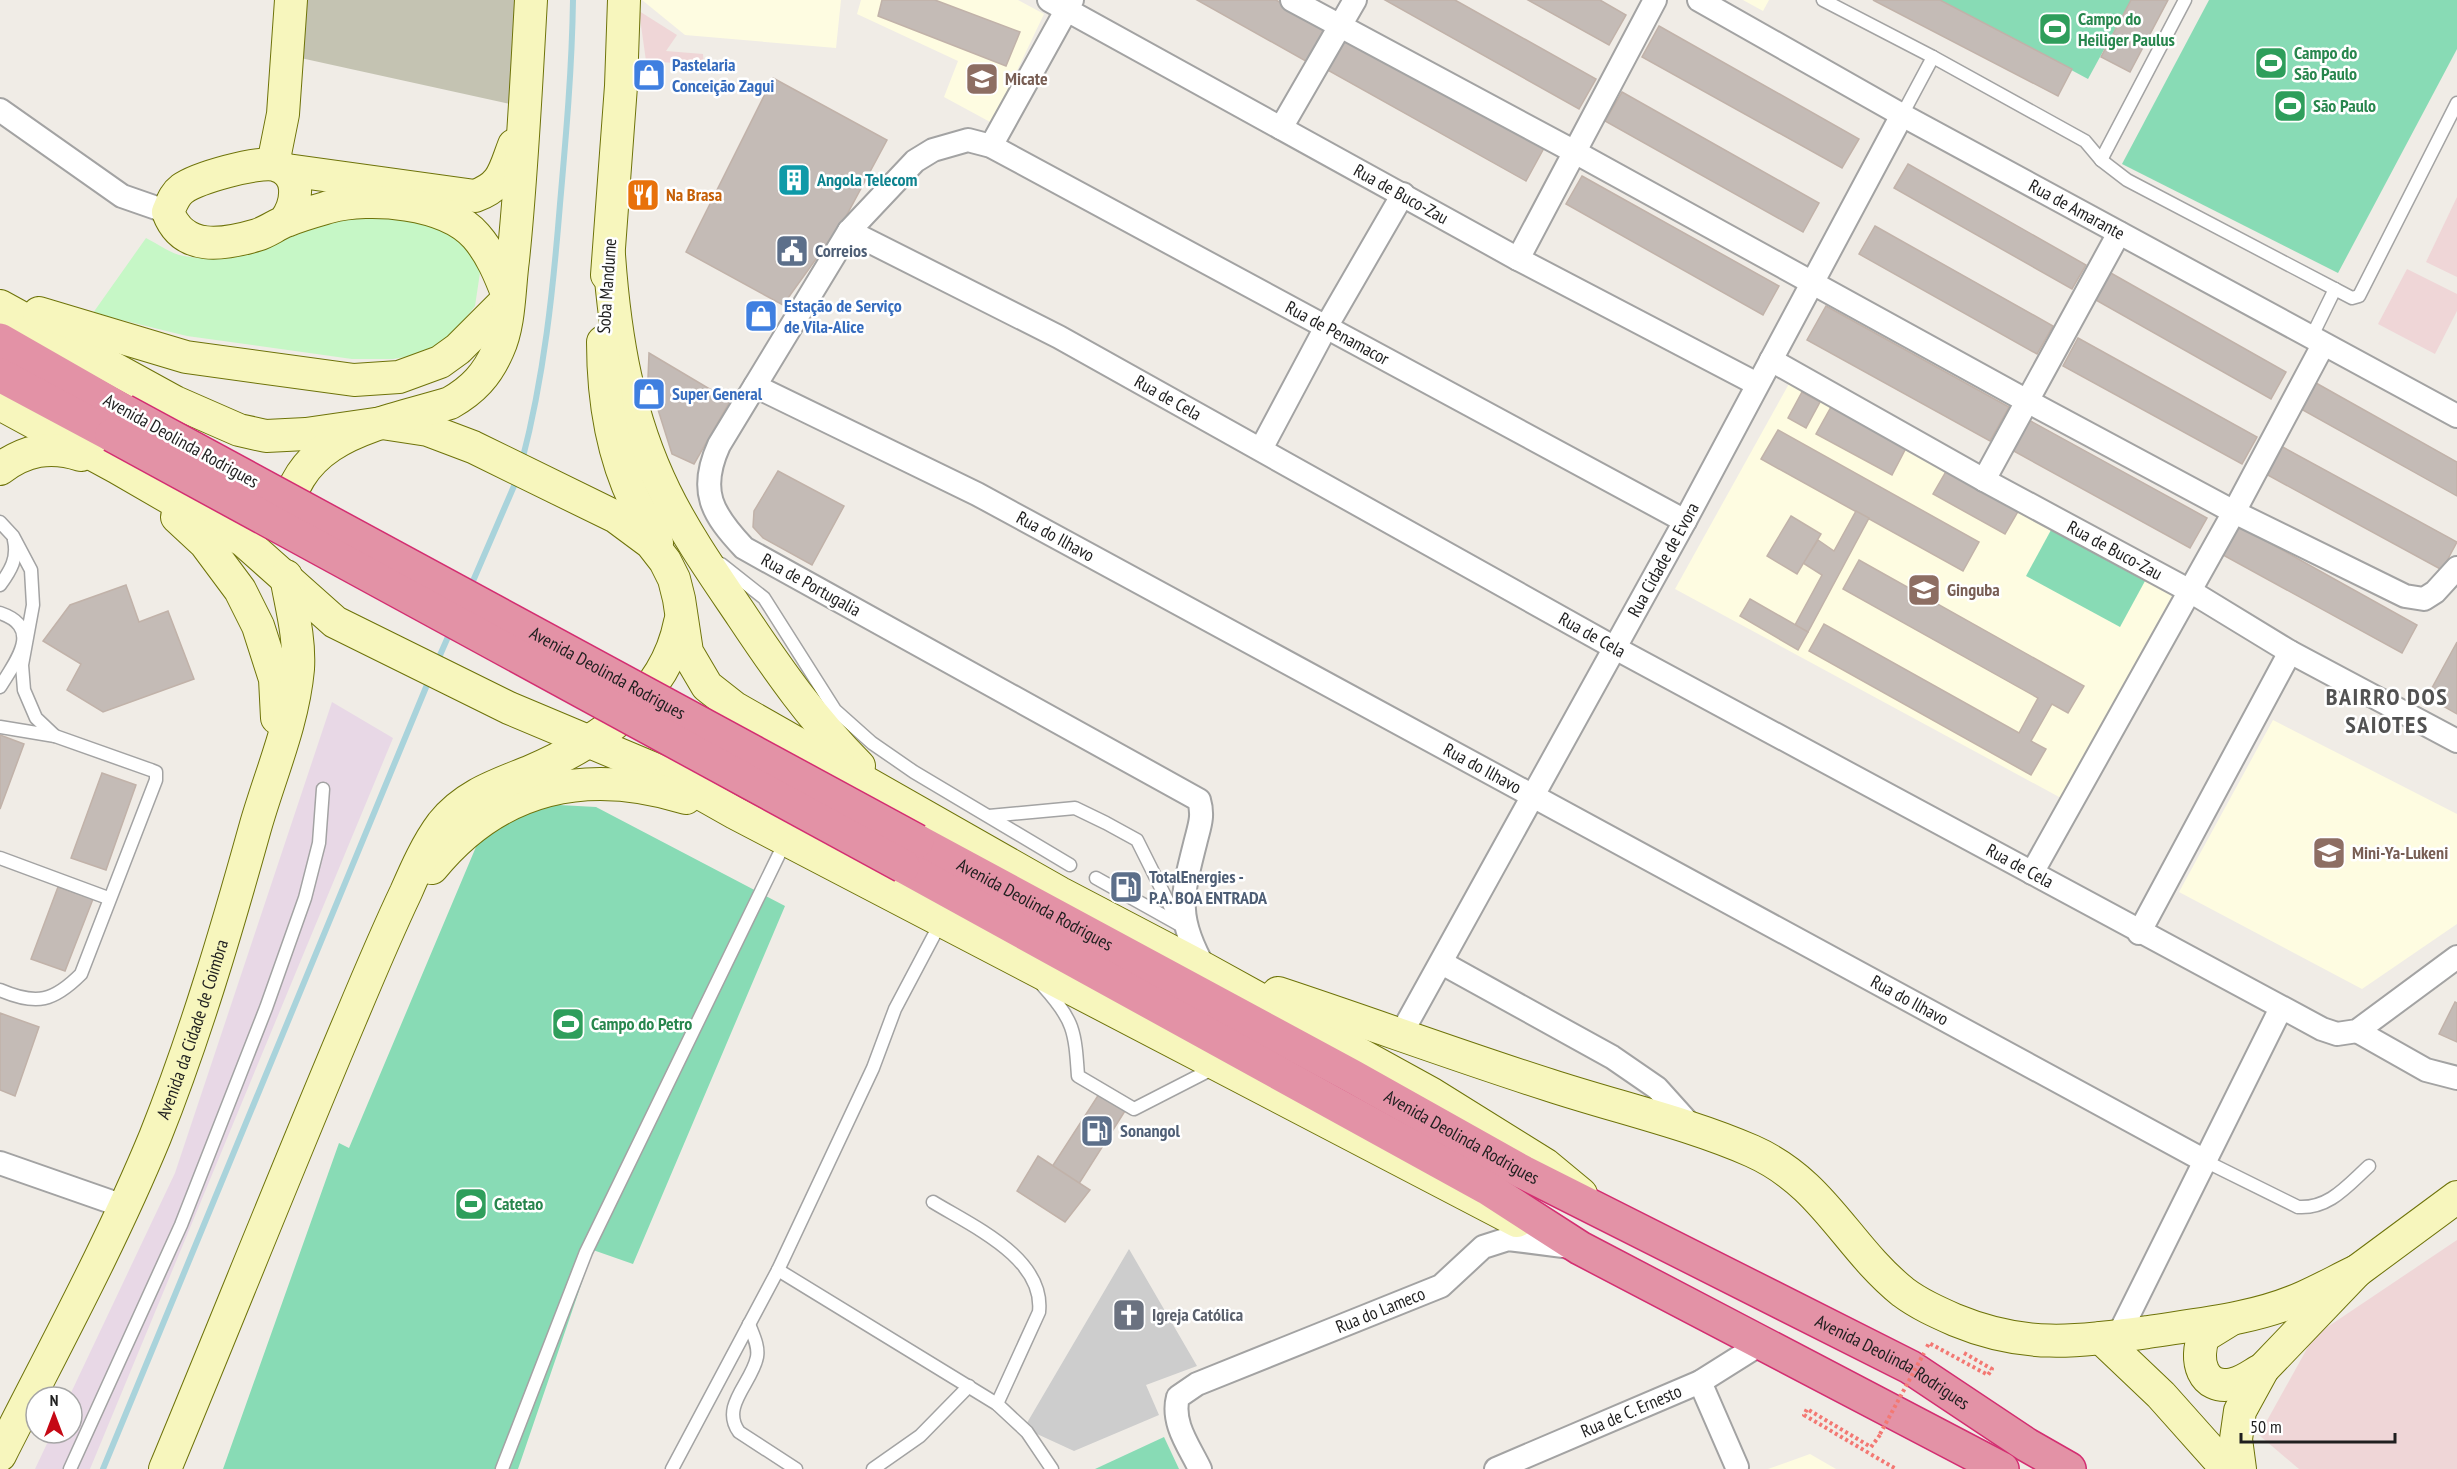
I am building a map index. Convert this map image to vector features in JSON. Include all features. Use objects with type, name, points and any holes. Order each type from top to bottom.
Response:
[{"type":"highway","name":"Avenida Deolinda Rodrigues","points":[[0,340],[118,423]]},
{"type":"highway","name":"Avenida Deolinda Rodrigues","points":[[0,375],[118,423],[918,843],[1352,1076],[1523,1172],[1910,1367],[2018,1439],[2069,1469]]},
{"type":"highway","name":"Avenida Deolinda Rodrigues","points":[[918,843],[1477,1182],[1580,1248],[2002,1469]]},
{"type":"main road","points":[[285,221],[292,211],[295,192],[294,181],[280,167],[291,0]]},
{"type":"main road","points":[[0,306],[175,402],[239,430],[266,436],[306,434],[382,423],[450,403],[475,387],[499,350],[504,332],[525,117],[531,0]]},
{"type":"main road","name":"Soba Mandume","points":[[624,0],[621,86],[603,321],[605,409],[623,470],[674,579],[687,652],[708,686],[918,843]]},
{"type":"main road","points":[[508,298],[493,263],[474,234],[437,212],[410,206],[360,202],[331,206],[285,221],[259,235],[223,242],[199,242],[184,237],[174,226],[168,212],[174,197],[183,188],[223,171],[280,167],[475,196],[488,191],[499,182],[525,117]]},
{"type":"main road","points":[[609,255],[614,320],[633,409],[666,494],[696,545],[771,660],[827,734],[859,767],[918,843],[1060,893],[1205,969],[1432,1094],[1546,1165],[1603,1213]]},
{"type":"main road","points":[[0,302],[186,357],[354,380],[399,377],[440,362],[458,349],[508,298]]},
{"type":"main road","points":[[0,404],[116,467],[244,541],[334,622],[509,708],[586,743],[630,758],[666,774],[735,813],[1503,1215],[1580,1248]]},
{"type":"main road","points":[[382,423],[428,430],[473,447],[599,508],[634,529],[665,561]]},
{"type":"main road","name":"Avenida da Cidade de Coimbra","points":[[0,1455],[96,1269],[154,1138],[180,1070],[238,889],[285,734],[298,669],[298,644],[283,554],[286,514],[303,471],[315,456],[329,444],[382,423]]},
{"type":"main road","points":[[0,470],[19,456],[51,449],[64,450],[116,467],[166,506],[205,543],[240,590],[258,626],[275,679],[277,719],[258,819]]},
{"type":"main road","points":[[165,1469],[396,914],[430,843],[454,811],[473,795],[561,758],[620,720],[667,665],[675,645],[681,619]]},
{"type":"main road","points":[[396,914],[452,844],[498,808],[526,796],[586,784],[626,786],[678,795],[735,813]]},
{"type":"main road","points":[[1205,969],[1544,1084],[1696,1131],[1751,1151],[1779,1164],[1803,1182],[1882,1273],[1904,1293],[1930,1309],[1985,1332],[2014,1340],[2043,1342],[2109,1337],[2230,1320],[2303,1298],[2357,1270],[2457,1197]]},
{"type":"main road","points":[[2240,1469],[2236,1439],[2241,1411],[2263,1369],[2357,1270]]},
{"type":"main road","points":[[2230,1320],[2204,1336],[2198,1360],[2205,1375],[2215,1382],[2231,1385],[2263,1369]]},
{"type":"main road","points":[[2109,1337],[2227,1469]]},
{"type":"street","points":[[1292,0],[1574,151],[2027,401],[2234,512],[2405,596],[2424,599],[2435,592],[2457,568]]},
{"type":"street","points":[[1281,128],[1355,0]]},
{"type":"street","points":[[1518,259],[1655,0]]},
{"type":"street","name":"Rua de Amarante","points":[[1699,0],[1902,115],[2457,416]]},
{"type":"street","points":[[991,146],[1062,3]]},
{"type":"street","name":"Rua de Buco-Zau","points":[[1062,3],[1518,259],[1757,384]]},
{"type":"street","points":[[0,111],[109,187],[133,201],[168,212]]},
{"type":"street","name":"Rua Cidade de Evora","points":[[1401,1034],[1685,521],[1902,115]]},
{"type":"street","name":"Rua de Portugalia","points":[[991,146],[968,140],[933,150],[915,161],[849,231],[710,464],[708,491],[719,522],[744,548],[1199,800],[1203,815],[1186,874],[1182,899],[1183,926],[1205,969]]},
{"type":"street","name":"Rua de Penamacor","points":[[991,146],[1685,521]]},
{"type":"street","points":[[1261,449],[1326,327],[1403,194]]},
{"type":"street","name":"Rua de Cela","points":[[849,231],[1059,338],[1615,648],[2139,933],[2322,1029],[2347,1033],[2426,1070],[2457,1078]]},
{"type":"street","points":[[1984,480],[2119,233]]},
{"type":"street","points":[[2032,873],[2234,512],[2317,342]]},
{"type":"street","name":"Rua de Buco-Zau","points":[[1771,360],[1984,480],[2190,591],[2290,652],[2457,741]]},
{"type":"street","name":"Rua do Ilhavo","points":[[755,386],[977,494],[2205,1161]]},
{"type":"street","points":[[2139,933],[2290,652]]},
{"type":"street","points":[[2347,1033],[2457,957]]},
{"type":"street","points":[[1442,963],[1612,1057],[1657,1088],[1696,1131]]},
{"type":"street","points":[[2109,1337],[2205,1161],[2282,1008]]},
{"type":"street","points":[[0,1163],[123,1206]]},
{"type":"street","name":"Rua do Lameco","points":[[1200,1469],[1176,1420],[1178,1397],[1197,1384],[1441,1286],[1483,1247],[1508,1239],[1580,1248]]},
{"type":"street","name":"Rua de C. Ernesto","points":[[1496,1469],[1700,1382],[1762,1343]]},
{"type":"street","points":[[1700,1382],[1737,1467]]},
{"type":"lane","points":[[1823,0],[1933,57],[2085,141],[2101,160],[2127,180],[2352,298],[2359,296],[2457,103]]},
{"type":"lane","points":[[2101,160],[2185,0]]},
{"type":"lane","points":[[1902,115],[1933,57]]},
{"type":"lane","points":[[2317,342],[2335,289]]},
{"type":"lane","points":[[0,522],[13,536],[31,570],[33,605],[22,665],[24,690],[36,718],[55,736]]},
{"type":"lane","points":[[0,585],[14,561],[16,550],[13,536]]},
{"type":"lane","points":[[696,545],[764,598],[836,710],[872,743],[914,772],[1070,865]]},
{"type":"lane","points":[[0,614],[8,616],[23,631],[25,646],[0,687]]},
{"type":"lane","points":[[0,727],[55,736],[156,772],[156,780],[108,898],[81,974],[62,993],[37,1000],[0,990]]},
{"type":"lane","points":[[70,1469],[181,1225],[266,1008],[305,898],[319,843],[323,789]]},
{"type":"lane","points":[[989,816],[1075,808],[1117,828],[1137,840],[1183,926]]},
{"type":"lane","points":[[502,1469],[586,1252],[787,839]]},
{"type":"lane","points":[[0,858],[108,898]]},
{"type":"lane","points":[[1096,878],[1183,926]]},
{"type":"lane","points":[[672,1469],[778,1270],[873,1068],[896,1009],[942,921]]},
{"type":"lane","points":[[1019,961],[1063,1008],[1076,1040],[1078,1076],[1134,1109],[1218,1066]]},
{"type":"lane","points":[[2205,1161],[2298,1207],[2313,1208],[2332,1200],[2369,1166]]},
{"type":"lane","points":[[933,1202],[1015,1254],[1033,1279],[1040,1299],[1039,1312],[997,1404]]},
{"type":"lane","points":[[778,1270],[997,1404],[1027,1432],[1052,1469]]},
{"type":"lane","points":[[749,1324],[757,1347],[757,1358],[733,1408],[734,1426],[739,1432],[796,1469]]},
{"type":"lane","points":[[873,1469],[920,1436],[969,1386]]},
{"type":"path","points":[[1929,1343],[1988,1375]]},
{"type":"path","points":[[1896,1469],[1804,1415],[1807,1409],[1871,1447],[1924,1353]]},
{"type":"shaded area","points":[[295,0],[518,0],[519,106],[287,55]]},
{"type":"shaded area","points":[[642,0],[841,0],[836,48],[685,35]]},
{"type":"shaded area","name":"Micate","points":[[861,0],[1018,0],[1044,14],[992,123],[944,97],[958,61],[857,14]]},
{"type":"shaded area","points":[[1743,0],[1769,0],[1763,11]]},
{"type":"shaded area","points":[[639,11],[677,35],[666,51],[703,54],[704,65],[646,61]]},
{"type":"shaded area","points":[[2457,197],[2457,277],[2426,262]]},
{"type":"shaded area","points":[[2407,269],[2457,294],[2457,311],[2435,354],[2378,324]]},
{"type":"shaded area","name":"Ginguba","points":[[1790,382],[2174,592],[2061,798],[1675,589]]},
{"type":"shaded area","points":[[332,702],[393,738],[90,1469],[35,1469],[46,1445],[84,1445],[84,1385],[75,1385],[175,1173]]},
{"type":"shaded area","name":"Mini-Ya-Lukeni","points":[[2273,720],[2457,814],[2457,924],[2362,989],[2179,892]]},
{"type":"shaded area","points":[[2457,1240],[2457,1469],[2299,1469],[2259,1435],[2314,1336]]},
{"type":"shaded area","name":"Igreja Católica","points":[[1129,1249],[1197,1366],[1146,1385],[1159,1415],[1074,1451],[1024,1428]]},
{"type":"shaded area","points":[[1810,1454],[1836,1469],[1768,1469]]},
{"type":"green space","name":"Campo do Heiliger Paulus","points":[[1940,0],[2131,0],[2088,79]]},
{"type":"green space","name":"São Paulo","points":[[2209,0],[2457,0],[2457,49],[2338,273],[2122,164]]},
{"type":"green space","points":[[357,210],[416,213],[455,233],[481,266],[475,306],[457,329],[427,353],[393,359],[352,359],[187,336],[93,313],[146,238],[179,255],[205,258],[227,256],[272,244]]},
{"type":"green space","points":[[2051,530],[2145,581],[2120,627],[2026,576]]},
{"type":"green space","name":"Campo do Petro","points":[[541,804],[596,807],[785,906],[633,1264],[593,1250],[518,1469],[223,1469],[339,1143],[349,1148],[481,835]]},
{"type":"green space","points":[[1164,1437],[1179,1469],[1095,1469]]},
{"type":"building","points":[[882,0],[935,0],[1020,32],[1006,66],[878,16]]},
{"type":"building","points":[[1197,0],[1276,0],[1329,30],[1311,64]]},
{"type":"building","points":[[1385,0],[1455,0],[1596,79],[1579,109]]},
{"type":"building","points":[[1528,0],[1600,0],[1626,15],[1609,45]]},
{"type":"building","points":[[1873,0],[1940,0],[2072,69],[2058,96]]},
{"type":"building","points":[[2131,0],[2168,0],[2130,72],[2101,57]]},
{"type":"building","points":[[1659,26],[1859,139],[1842,168],[1642,57]]},
{"type":"building","points":[[1343,35],[1544,148],[1526,181],[1324,68]]},
{"type":"building","name":"Angola Telecom","points":[[773,78],[887,140],[844,220],[783,305],[686,252]]},
{"type":"building","points":[[1622,92],[1819,203],[1803,232],[1605,121]]},
{"type":"building","points":[[1908,164],[2086,265],[2072,289],[1894,188]]},
{"type":"building","points":[[1582,176],[1779,286],[1763,315],[1566,204]]},
{"type":"building","points":[[1875,226],[2053,326],[2037,354],[1859,254]]},
{"type":"building","points":[[2109,272],[2286,372],[2271,399],[2094,299]]},
{"type":"building","points":[[1826,306],[2009,407],[1990,441],[1807,340]]},
{"type":"building","points":[[2078,338],[2257,437],[2242,464],[2063,366]]},
{"type":"building","points":[[649,353],[730,401],[694,464],[672,454],[648,378]]},
{"type":"building","points":[[2316,383],[2457,462],[2457,496],[2301,409]]},
{"type":"building","points":[[1802,392],[1820,402],[1806,428],[1788,418]]},
{"type":"building","points":[[1831,407],[1906,448],[1892,475],[1816,434]]},
{"type":"building","points":[[2027,419],[2207,518],[2190,548],[2010,449]]},
{"type":"building","points":[[1778,430],[1979,542],[1963,571],[1761,459]]},
{"type":"building","points":[[2279,445],[2457,542],[2442,570],[2264,473]]},
{"type":"building","points":[[1948,468],[2020,508],[2005,534],[1933,494]]},
{"type":"building","points":[[778,471],[844,506],[812,565],[763,538],[753,527],[754,511]]},
{"type":"building","points":[[1856,511],[1869,518],[1808,632],[1795,625],[1822,575],[1803,563],[1818,540],[1834,551]]},
{"type":"building","points":[[1791,516],[1821,534],[1797,574],[1767,556]]},
{"type":"building","points":[[2239,526],[2417,625],[2402,653],[2223,555]]},
{"type":"building","points":[[1859,560],[2084,686],[2068,713],[2052,704],[2031,741],[2046,749],[2031,775],[1809,651],[1824,624],[2019,733],[2038,698],[1843,589]]},
{"type":"building","points":[[126,585],[139,622],[168,611],[194,679],[103,712],[67,690],[81,664],[43,641],[70,605]]},
{"type":"building","points":[[1750,599],[1808,632],[1798,650],[1740,616]]},
{"type":"building","points":[[2457,642],[2457,714],[2427,697]]},
{"type":"building","points":[[0,735],[24,744],[0,809]]},
{"type":"building","points":[[102,773],[136,785],[106,870],[71,858]]},
{"type":"building","points":[[58,887],[93,899],[65,971],[31,959]]},
{"type":"building","points":[[2455,1002],[2457,1003],[2457,1042],[2439,1034]]},
{"type":"building","points":[[0,1013],[39,1027],[15,1096],[0,1090]]},
{"type":"building","points":[[1099,1094],[1125,1111],[1075,1190],[1048,1173]]},
{"type":"building","points":[[1038,1156],[1090,1190],[1065,1222],[1017,1191]]},
{"type":"waterway","points":[[522,461],[542,366],[551,301],[568,102],[573,0]]},
{"type":"waterway","points":[[470,588],[517,479]]},
{"type":"waterway","points":[[437,662],[451,630]]},
{"type":"waterway","points":[[103,1469],[429,680]]},
{"type":"place","name":"Campo do Heiliger Paulus","points":[[2055,29]]},
{"type":"place","name":"Campo do São Paulo","points":[[2271,63]]},
{"type":"place","name":"Pastelaria Conceição Zagui","points":[[649,75]]},
{"type":"place","name":"Micate","points":[[982,79]]},
{"type":"place","name":"São Paulo","points":[[2290,106]]},
{"type":"place","name":"Angola Telecom","points":[[794,180]]},
{"type":"place","name":"Na Brasa","points":[[643,195]]},
{"type":"place","name":"Correios","points":[[792,251]]},
{"type":"place","name":"Estação de Serviço de Vila-Alice","points":[[761,316]]},
{"type":"place","name":"Super General","points":[[649,394]]},
{"type":"place","name":"Ginguba","points":[[1924,590]]},
{"type":"place","name":"Mini-Ya-Lukeni","points":[[2329,853]]},
{"type":"place","name":"TotalEnergies - P.A. BOA ENTRADA","points":[[1126,887]]},
{"type":"place","name":"Campo do Petro","points":[[568,1024]]},
{"type":"place","name":"Sonangol","points":[[1097,1131]]},
{"type":"place","name":"Catetao","points":[[471,1204]]},
{"type":"place","name":"Igreja Católica","points":[[1129,1315]]},
{"type":"district","name":"BAIRRO DOS SAIOTES","points":[[2387,711]]}]
